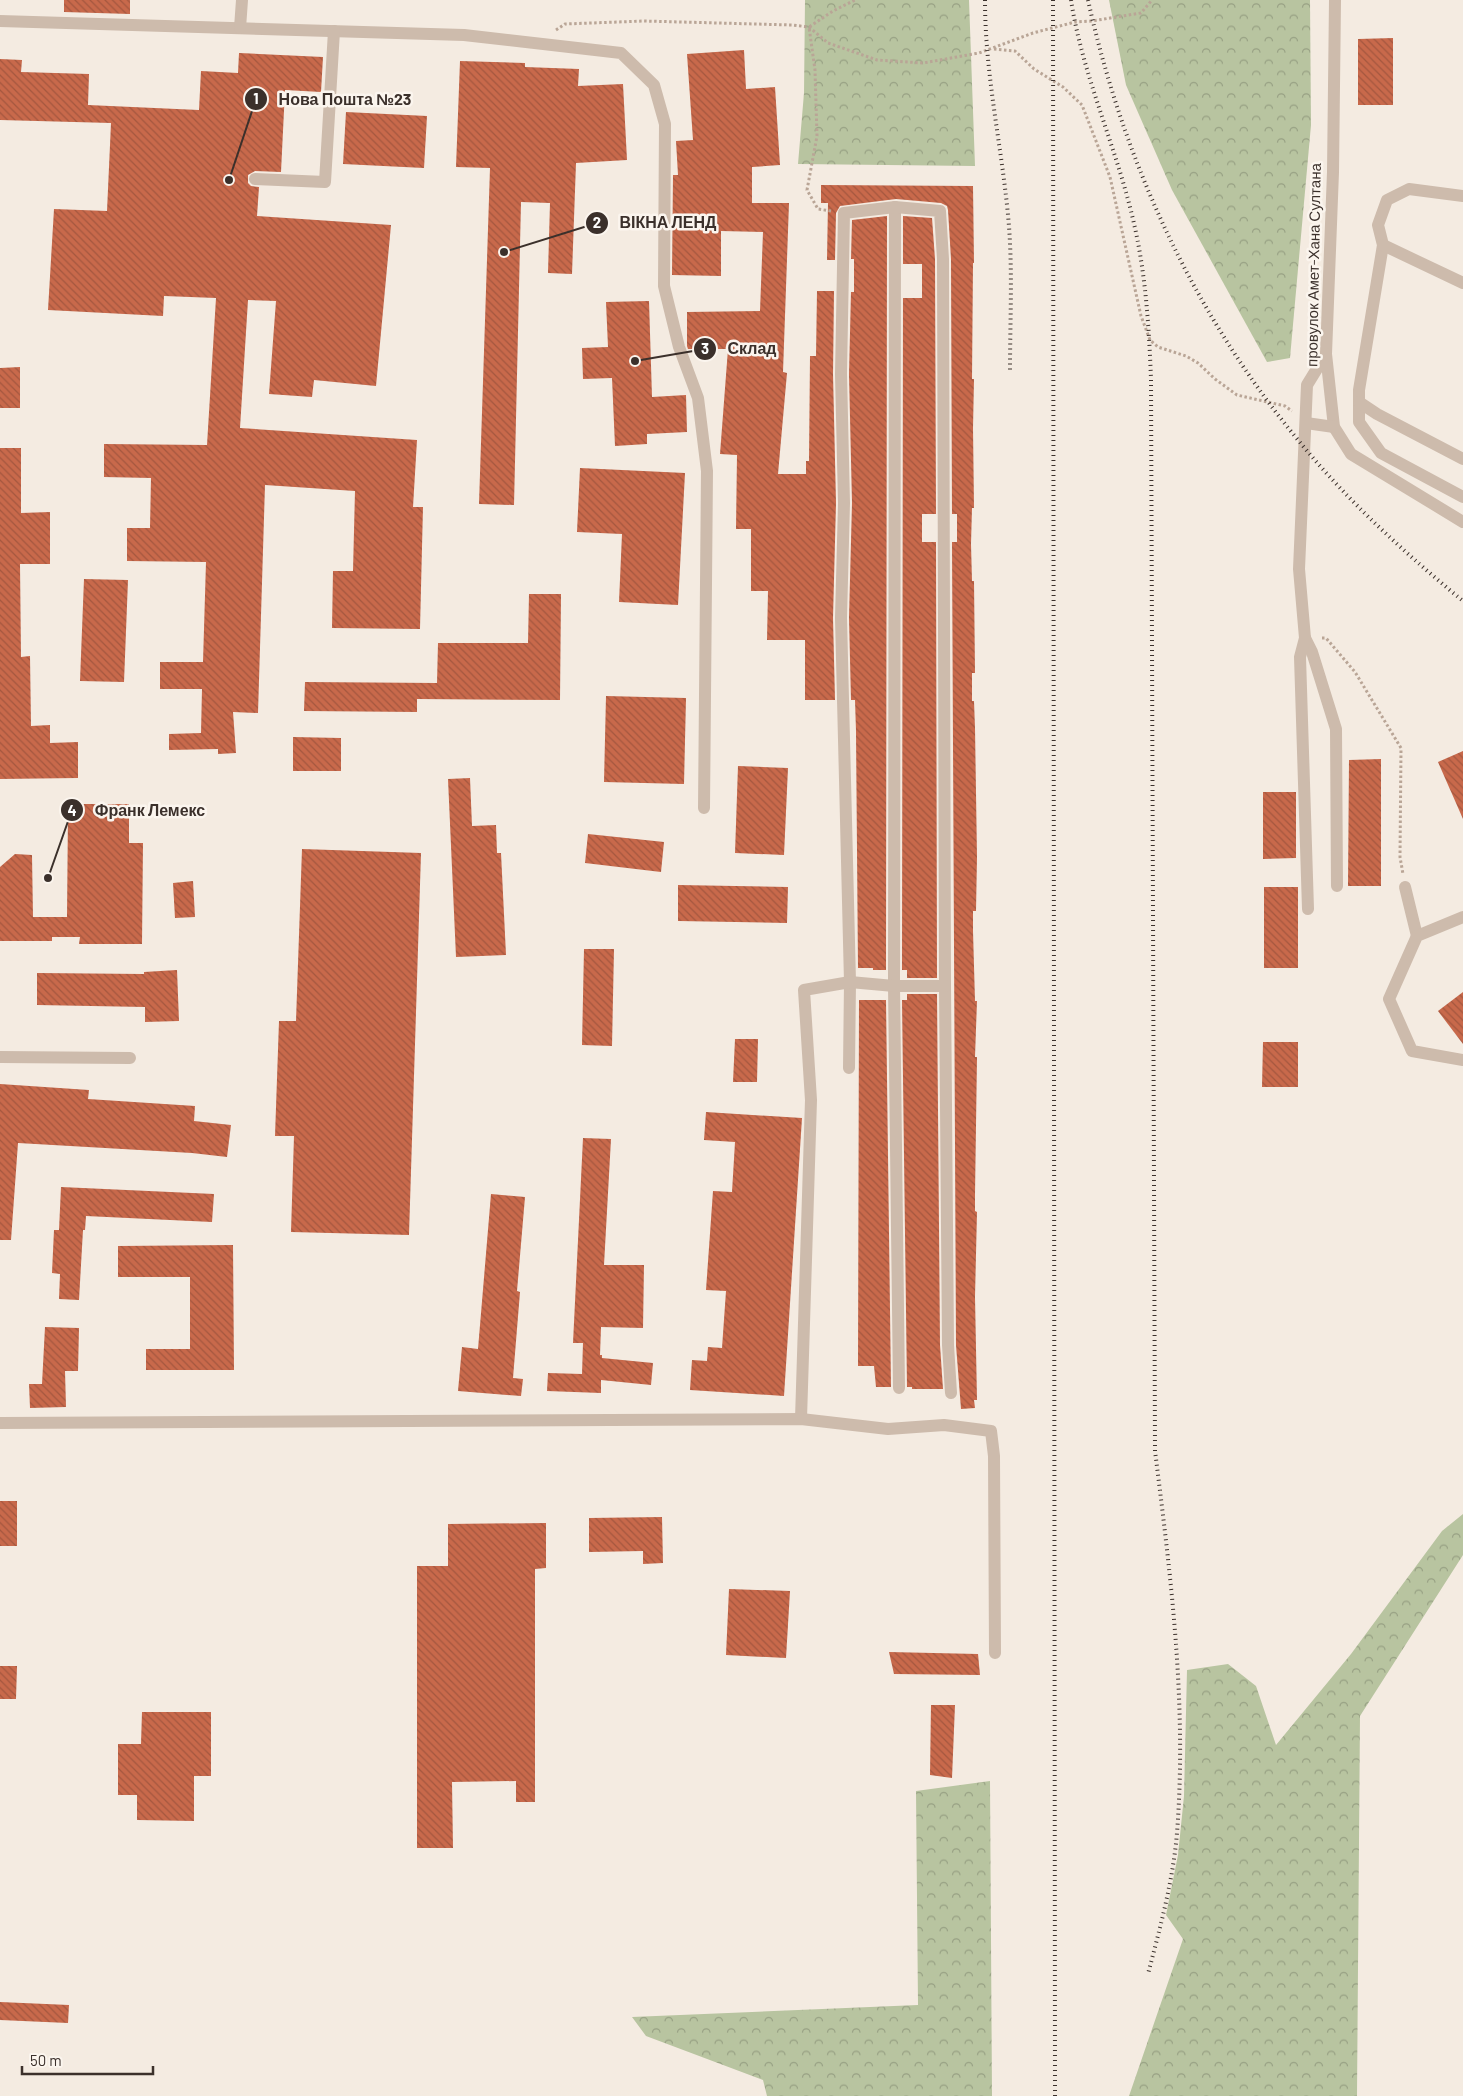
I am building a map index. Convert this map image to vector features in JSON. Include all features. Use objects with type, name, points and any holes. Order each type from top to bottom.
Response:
[{"type":"street","points":[[240,28],[242,0]]},
{"type":"street","name":"провулок Амет-Хана Султана","points":[[1335,0],[1333,172],[1326,354],[1334,427],[1351,454],[1463,522]]},
{"type":"street","points":[[0,21],[464,35],[621,53],[654,85],[665,124],[664,286],[679,346],[698,398],[707,471],[704,808]]},
{"type":"street","points":[[255,179],[326,182],[334,31]]},
{"type":"street","points":[[1463,196],[1409,189],[1387,200],[1378,226],[1383,245],[1359,402],[1359,422],[1381,453],[1463,497]]},
{"type":"street","points":[[895,207],[894,986],[899,1388]]},
{"type":"street","points":[[849,1068],[850,982],[841,618],[844,503],[841,374],[844,213],[895,207],[940,211],[943,259],[945,986],[948,1345],[951,1393]]},
{"type":"street","points":[[1383,245],[1463,283]]},
{"type":"street","points":[[1308,909],[1300,657],[1305,638],[1299,569],[1307,385],[1326,354]]},
{"type":"street","points":[[1359,402],[1377,414],[1463,459]]},
{"type":"street","points":[[1306,423],[1334,427]]},
{"type":"street","points":[[1305,638],[1312,652],[1336,729],[1337,886]]},
{"type":"street","points":[[1405,887],[1417,936],[1390,999],[1412,1051],[1463,1060]]},
{"type":"street","points":[[1417,936],[1463,917]]},
{"type":"street","points":[[801,1419],[811,1100],[804,990],[850,982],[894,986],[945,986]]},
{"type":"street","points":[[0,1057],[130,1058]]},
{"type":"street","points":[[0,1423],[801,1419],[888,1429],[944,1425],[991,1431],[994,1456],[995,1653]]},
{"type":"path","points":[[809,27],[833,11],[855,0]]},
{"type":"path","points":[[537,43],[564,24],[644,21],[792,25],[809,27],[828,43],[877,60],[922,63],[979,53],[1033,33],[1074,22],[1141,13],[1152,0]]},
{"type":"path","points":[[809,27],[815,70],[817,136],[807,190],[818,209],[844,213]]},
{"type":"path","points":[[991,48],[1015,51],[1034,69],[1063,86],[1082,105],[1110,177],[1140,316],[1150,340],[1158,347],[1186,356],[1198,363],[1237,396],[1285,406],[1306,423]]},
{"type":"path","points":[[1305,638],[1326,638],[1355,672],[1400,748],[1400,857],[1405,887]]},
{"type":"green space","points":[[805,0],[969,0],[975,166],[798,164],[804,93]]},
{"type":"green space","points":[[1109,0],[1310,0],[1311,125],[1290,358],[1267,362],[1172,190],[1126,85]]},
{"type":"green space","points":[[1463,1514],[1463,1555],[1360,1716],[1357,2096],[1129,2096],[1183,1939],[1166,1915],[1178,1855],[1184,1796],[1187,1670],[1228,1664],[1256,1686],[1276,1745],[1351,1654],[1442,1531]]},
{"type":"green space","points":[[990,1781],[992,2096],[767,2096],[763,2080],[646,2036],[632,2017],[918,2005],[916,1791]]},
{"type":"building","points":[[64,0],[130,0],[130,14],[64,12]]},
{"type":"building","points":[[1393,38],[1393,105],[1358,105],[1358,39]]},
{"type":"building","points":[[744,50],[746,89],[775,87],[780,165],[752,167],[752,203],[789,203],[783,372],[787,373],[778,474],[806,474],[806,461],[809,461],[810,356],[816,356],[817,291],[834,291],[833,374],[836,503],[833,618],[835,700],[805,700],[805,640],[767,640],[768,591],[751,591],[751,529],[736,529],[737,455],[720,454],[728,349],[688,349],[687,346],[687,312],[760,311],[763,232],[721,231],[721,276],[672,275],[673,175],[678,175],[676,141],[693,140],[687,54]]},
{"type":"building","points":[[239,53],[323,57],[321,92],[285,90],[281,172],[255,171],[248,175],[248,183],[251,186],[259,187],[257,216],[391,225],[376,386],[314,380],[312,397],[269,394],[276,301],[248,300],[240,428],[417,440],[413,507],[423,507],[420,629],[332,628],[333,571],[353,571],[355,491],[265,485],[258,713],[233,712],[236,753],[218,754],[218,749],[169,750],[169,734],[201,733],[202,689],[160,689],[160,662],[203,662],[206,562],[127,561],[127,528],[150,528],[151,478],[104,477],[104,444],[207,445],[216,298],[164,296],[163,316],[48,310],[54,209],[107,211],[111,123],[0,120],[0,59],[22,60],[21,72],[89,74],[88,105],[199,110],[201,71],[238,73]]},
{"type":"building","points":[[460,61],[525,63],[525,67],[579,69],[578,86],[623,84],[627,160],[576,163],[572,274],[548,273],[550,203],[521,202],[514,505],[479,504],[490,168],[456,167]]},
{"type":"building","points":[[346,112],[427,116],[424,168],[343,164]]},
{"type":"building","points":[[821,185],[973,186],[972,379],[974,379],[974,508],[972,508],[971,544],[972,581],[974,581],[975,673],[972,673],[972,701],[974,701],[975,728],[977,857],[976,911],[973,911],[975,1001],[977,1001],[975,1057],[977,1057],[975,1211],[977,1212],[975,1297],[977,1400],[974,1400],[975,1408],[961,1409],[956,1345],[952,542],[957,542],[957,514],[952,514],[951,259],[948,210],[947,206],[941,203],[896,199],[840,206],[836,213],[835,260],[827,260],[828,203],[821,203]]},
{"type":"building","points":[[887,216],[886,970],[873,970],[873,968],[858,968],[856,731],[855,700],[851,700],[849,618],[852,503],[849,374],[851,292],[854,292],[854,259],[851,259],[852,220]]},
{"type":"building","points":[[903,216],[932,218],[935,259],[936,514],[922,514],[922,542],[936,542],[937,978],[907,978],[907,970],[902,970],[903,298],[922,298],[922,264],[903,264]]},
{"type":"building","points":[[649,301],[652,397],[686,395],[687,432],[647,434],[647,444],[615,446],[612,378],[583,379],[582,348],[608,347],[606,302]]},
{"type":"building","points":[[20,367],[20,408],[0,408],[0,368]]},
{"type":"building","points":[[0,448],[21,448],[21,513],[50,512],[50,564],[20,564],[21,657],[30,656],[31,726],[50,725],[50,743],[78,742],[78,778],[0,779]]},
{"type":"building","points":[[580,468],[685,473],[678,605],[619,602],[622,534],[577,532]]},
{"type":"building","points":[[84,579],[128,580],[124,682],[80,681]]},
{"type":"building","points":[[529,594],[561,594],[560,700],[417,699],[417,712],[304,711],[305,682],[437,683],[438,643],[528,643]]},
{"type":"building","points":[[606,696],[686,698],[684,784],[604,782]]},
{"type":"building","points":[[293,737],[341,738],[341,771],[293,771]]},
{"type":"building","points":[[1463,751],[1463,819],[1438,762]]},
{"type":"building","points":[[1381,759],[1381,886],[1348,886],[1349,760]]},
{"type":"building","points":[[738,766],[788,768],[784,855],[735,853]]},
{"type":"building","points":[[470,778],[472,826],[496,825],[497,853],[501,853],[506,955],[456,957],[448,779]]},
{"type":"building","points":[[1263,792],[1296,792],[1296,858],[1263,859]]},
{"type":"building","points":[[78,804],[129,804],[129,843],[143,843],[142,944],[79,944],[80,937],[52,937],[52,941],[0,941],[0,867],[15,854],[32,855],[33,917],[67,917],[68,811],[78,811]]},
{"type":"building","points":[[588,834],[664,842],[661,872],[585,863]]},
{"type":"building","points":[[302,849],[421,853],[409,1235],[291,1232],[294,1136],[275,1136],[279,1021],[296,1021]]},
{"type":"building","points":[[193,881],[195,917],[175,918],[173,883]]},
{"type":"building","points":[[678,885],[788,887],[787,923],[678,921]]},
{"type":"building","points":[[1264,887],[1298,887],[1298,968],[1264,968]]},
{"type":"building","points":[[584,949],[614,949],[612,1046],[582,1045]]},
{"type":"building","points":[[177,970],[179,1021],[145,1022],[145,1007],[37,1005],[37,973],[144,974],[144,972]]},
{"type":"building","points":[[1463,992],[1463,1044],[1438,1011]]},
{"type":"building","points":[[907,994],[937,994],[940,1345],[943,1389],[912,1389],[912,1387],[907,1387],[902,1000],[907,1000]]},
{"type":"building","points":[[859,1000],[886,1000],[891,1387],[876,1387],[874,1366],[858,1366]]},
{"type":"building","points":[[735,1039],[758,1039],[757,1082],[733,1082]]},
{"type":"building","points":[[1263,1042],[1298,1042],[1298,1087],[1262,1087]]},
{"type":"building","points":[[0,1084],[89,1090],[88,1099],[195,1106],[194,1121],[231,1125],[227,1157],[192,1153],[18,1143],[11,1240],[0,1240]]},
{"type":"building","points":[[706,1112],[802,1118],[784,1396],[690,1390],[692,1360],[707,1361],[708,1347],[722,1348],[726,1291],[706,1290],[713,1191],[732,1192],[735,1142],[704,1140]]},
{"type":"building","points":[[583,1138],[611,1139],[604,1265],[644,1265],[643,1328],[601,1327],[600,1355],[602,1355],[602,1358],[653,1363],[651,1385],[601,1380],[601,1393],[547,1391],[548,1373],[582,1374],[583,1343],[573,1343]]},
{"type":"building","points":[[61,1187],[214,1194],[212,1222],[86,1216],[85,1230],[83,1230],[79,1300],[59,1299],[60,1274],[52,1273],[54,1230],[59,1230]]},
{"type":"building","points":[[491,1194],[525,1197],[517,1291],[520,1292],[513,1378],[523,1379],[521,1396],[458,1391],[462,1347],[478,1349]]},
{"type":"building","points":[[233,1245],[234,1370],[146,1370],[146,1349],[190,1349],[190,1277],[118,1277],[118,1246]]},
{"type":"building","points":[[45,1327],[79,1328],[78,1371],[65,1371],[66,1407],[30,1408],[29,1384],[42,1384]]},
{"type":"building","points":[[0,1501],[17,1501],[17,1546],[0,1546]]},
{"type":"building","points":[[662,1517],[663,1563],[643,1564],[643,1551],[589,1552],[589,1518]]},
{"type":"building","points":[[546,1523],[546,1568],[535,1569],[535,1802],[516,1802],[516,1781],[452,1782],[453,1848],[417,1848],[417,1566],[448,1566],[448,1524]]},
{"type":"building","points":[[729,1589],[790,1591],[786,1658],[726,1655]]},
{"type":"building","points":[[889,1652],[978,1654],[980,1675],[894,1674]]},
{"type":"building","points":[[0,1666],[17,1666],[16,1699],[0,1699]]},
{"type":"building","points":[[931,1705],[955,1705],[952,1778],[930,1775]]},
{"type":"building","points":[[142,1712],[211,1712],[211,1776],[194,1776],[194,1821],[137,1820],[137,1795],[118,1795],[118,1744],[141,1744]]},
{"type":"building","points":[[0,2002],[69,2005],[68,2023],[0,2020]]},
{"type":"railway","points":[[985,0],[988,55],[1010,234],[1010,371]]},
{"type":"railway","points":[[1053,0],[1055,2096]]},
{"type":"railway","points":[[1071,0],[1084,58],[1120,170],[1135,228],[1146,303],[1151,379],[1155,1451],[1176,1641],[1179,1689],[1180,1785],[1177,1833],[1172,1869],[1148,1974]]},
{"type":"railway","points":[[1088,0],[1103,61],[1143,179],[1168,236],[1197,291],[1229,345],[1264,396],[1303,446],[1340,488],[1400,546],[1463,601]]},
{"type":"place","name":"Нова Пошта №23","points":[[229,180]]},
{"type":"place","name":"ВІКНА ЛЕНД","points":[[504,252]]},
{"type":"place","name":"Склад","points":[[635,361]]},
{"type":"place","name":"Франк Лемекс","points":[[48,878]]}]
